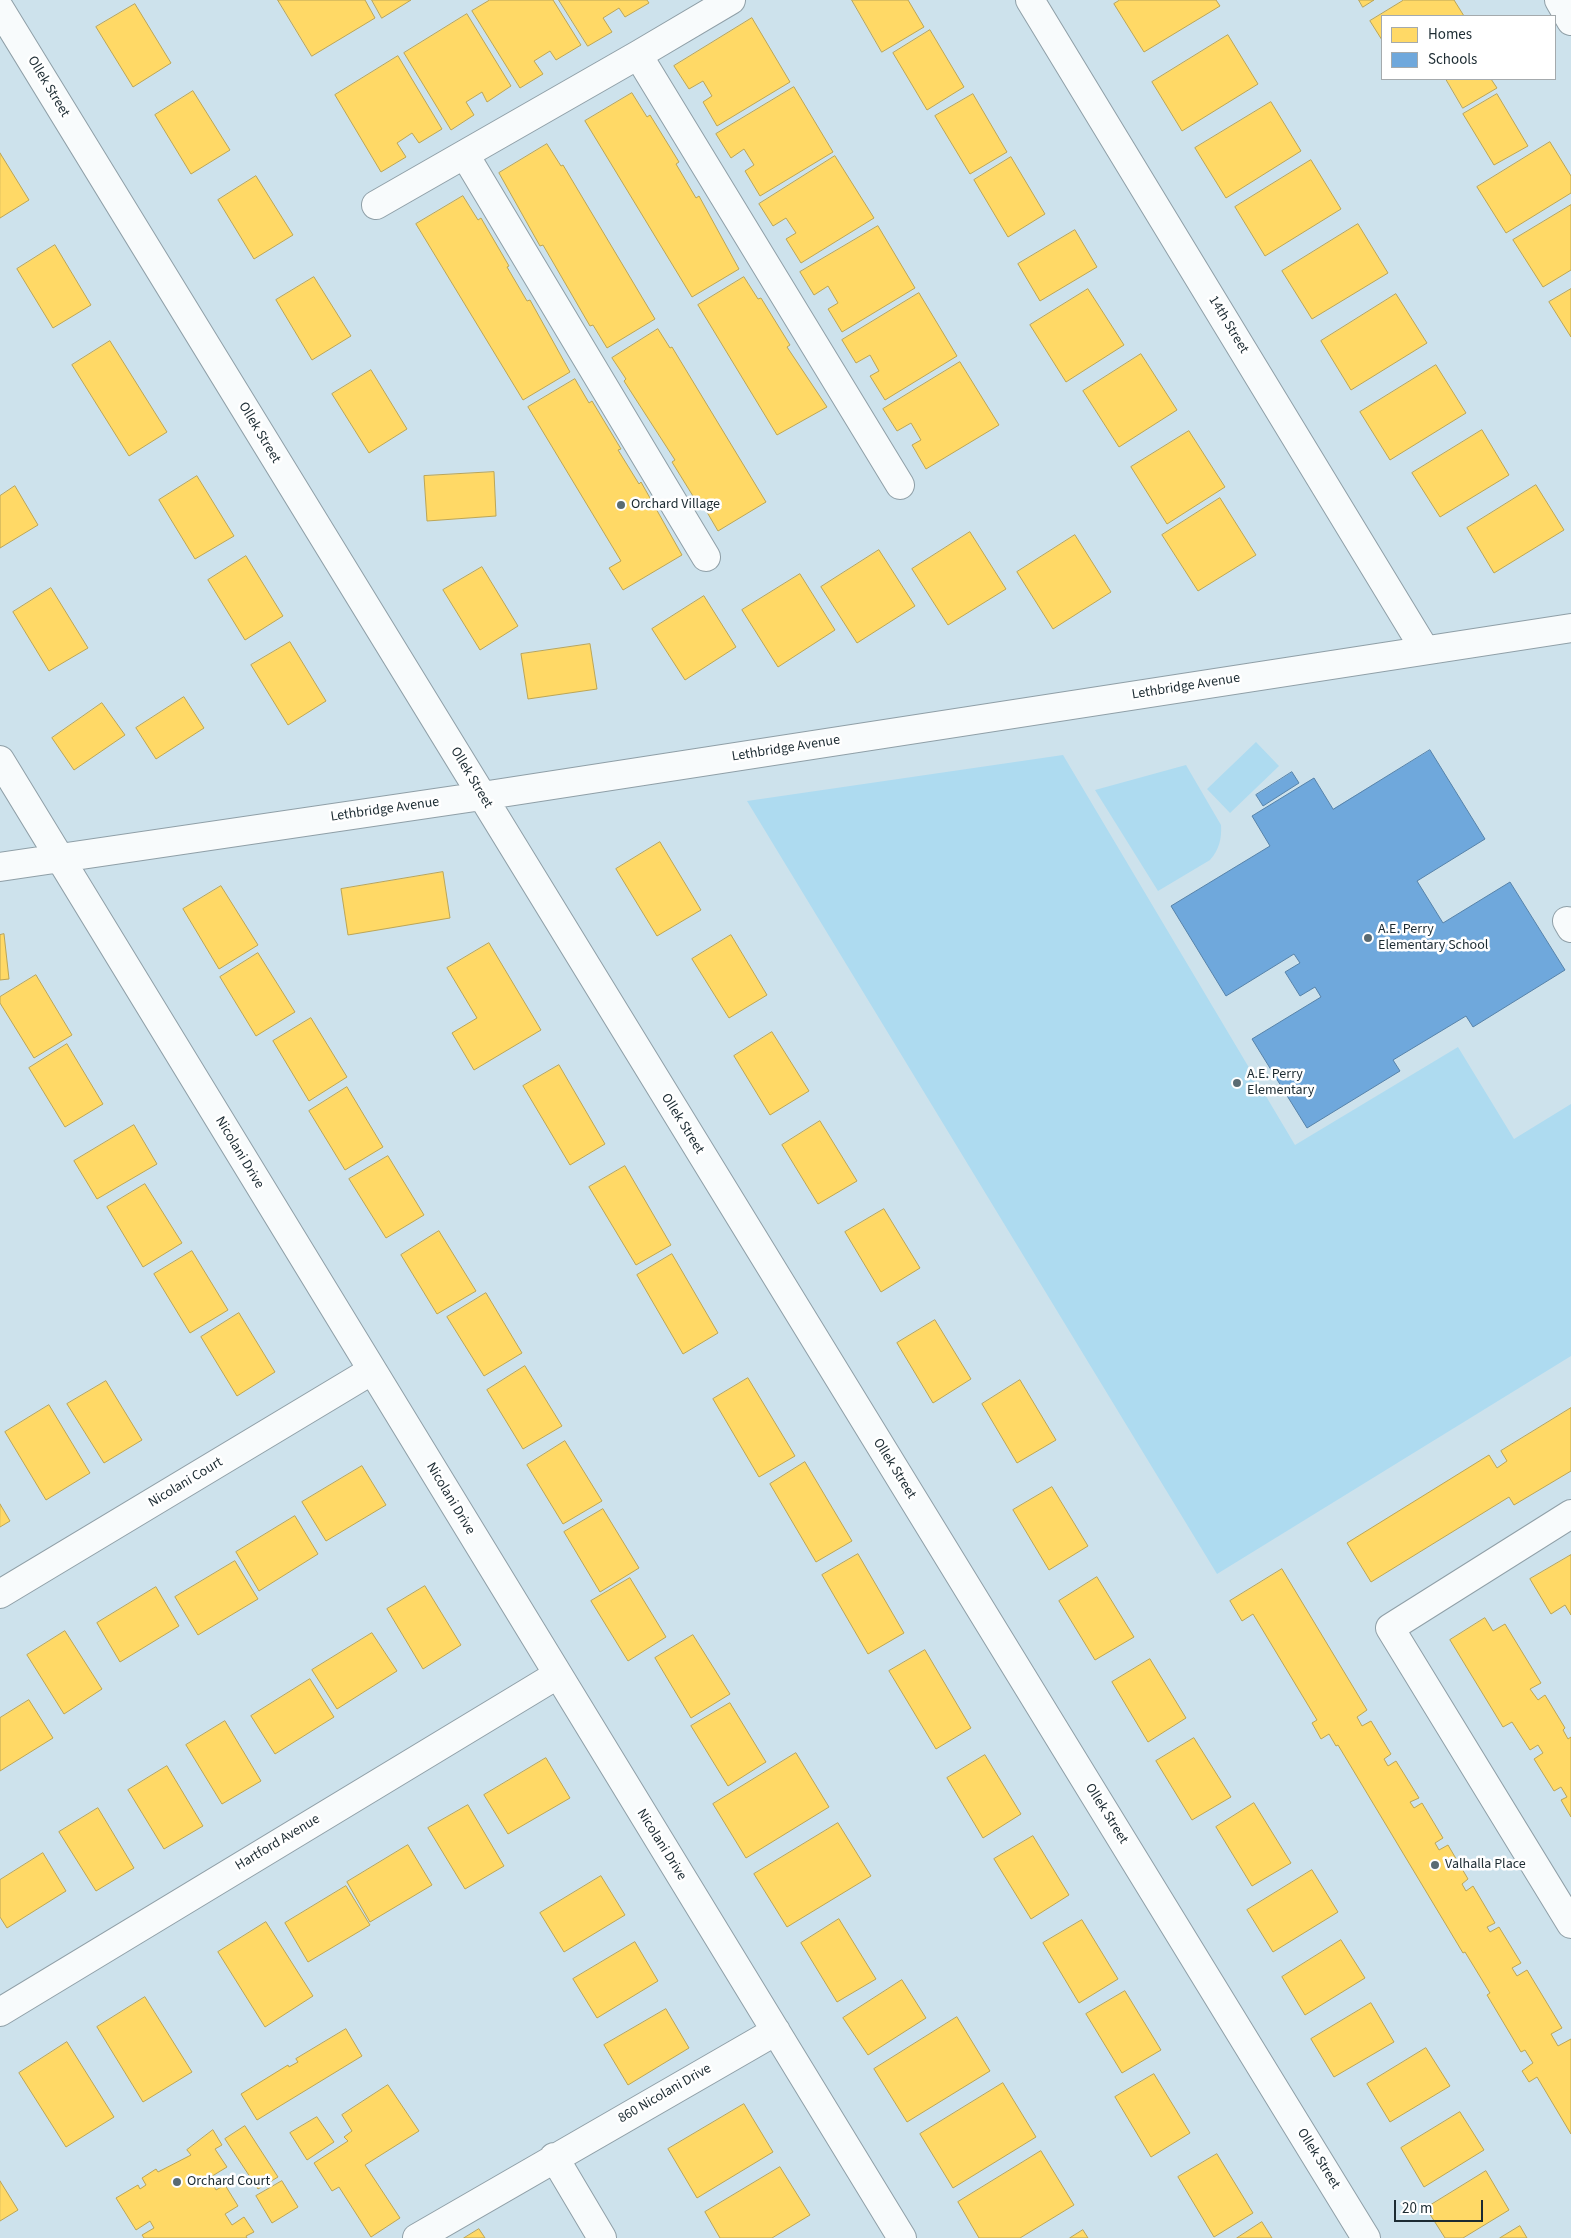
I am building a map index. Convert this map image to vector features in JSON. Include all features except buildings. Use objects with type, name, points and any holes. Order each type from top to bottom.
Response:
[{"type":"street","points":[[376,205],[638,56],[731,0]]},
{"type":"street","name":"14th Street","points":[[1030,0],[1425,650]]},
{"type":"street","points":[[1558,0],[1571,20]]},
{"type":"street","name":"Ollek Street","points":[[0,9],[1366,2238]]},
{"type":"street","points":[[638,56],[900,485]]},
{"type":"street","points":[[465,155],[706,557]]},
{"type":"street","name":"Lethbridge Avenue","points":[[0,867],[482,796],[1571,628]]},
{"type":"street","name":"Nicolani Drive","points":[[0,760],[902,2238]]},
{"type":"street","name":"Nicolani Court","points":[[0,1594],[372,1371]]},
{"type":"street","points":[[1571,1514],[1390,1628],[1571,1924]]},
{"type":"street","name":"Hartford Avenue","points":[[0,2012],[557,1675]]},
{"type":"street","name":"860 Nicolani Drive","points":[[554,2157],[776,2031]]},
{"type":"street","points":[[417,2238],[554,2157],[602,2238]]},
{"type":"shaded area","points":[[1256,742],[1279,766],[1230,813],[1207,789]]},
{"type":"shaded area","name":"A.E. Perry Elementary","points":[[1063,755],[1295,1145],[1458,1047],[1514,1139],[1571,1104],[1571,1356],[1217,1574],[747,801]]},
{"type":"shaded area","points":[[1186,765],[1221,825],[1221,835],[1218,848],[1210,860],[1158,891],[1095,790]]},
{"type":"place","name":"Orchard Village","points":[[621,505]]},
{"type":"place","name":"A.E. Perry Elementary School","points":[[1368,938]]},
{"type":"place","name":"A.E. Perry Elementary","points":[[1237,1083]]},
{"type":"place","name":"Valhalla Place","points":[[1435,1865]]},
{"type":"place","name":"Orchard Court","points":[[177,2182]]}]
